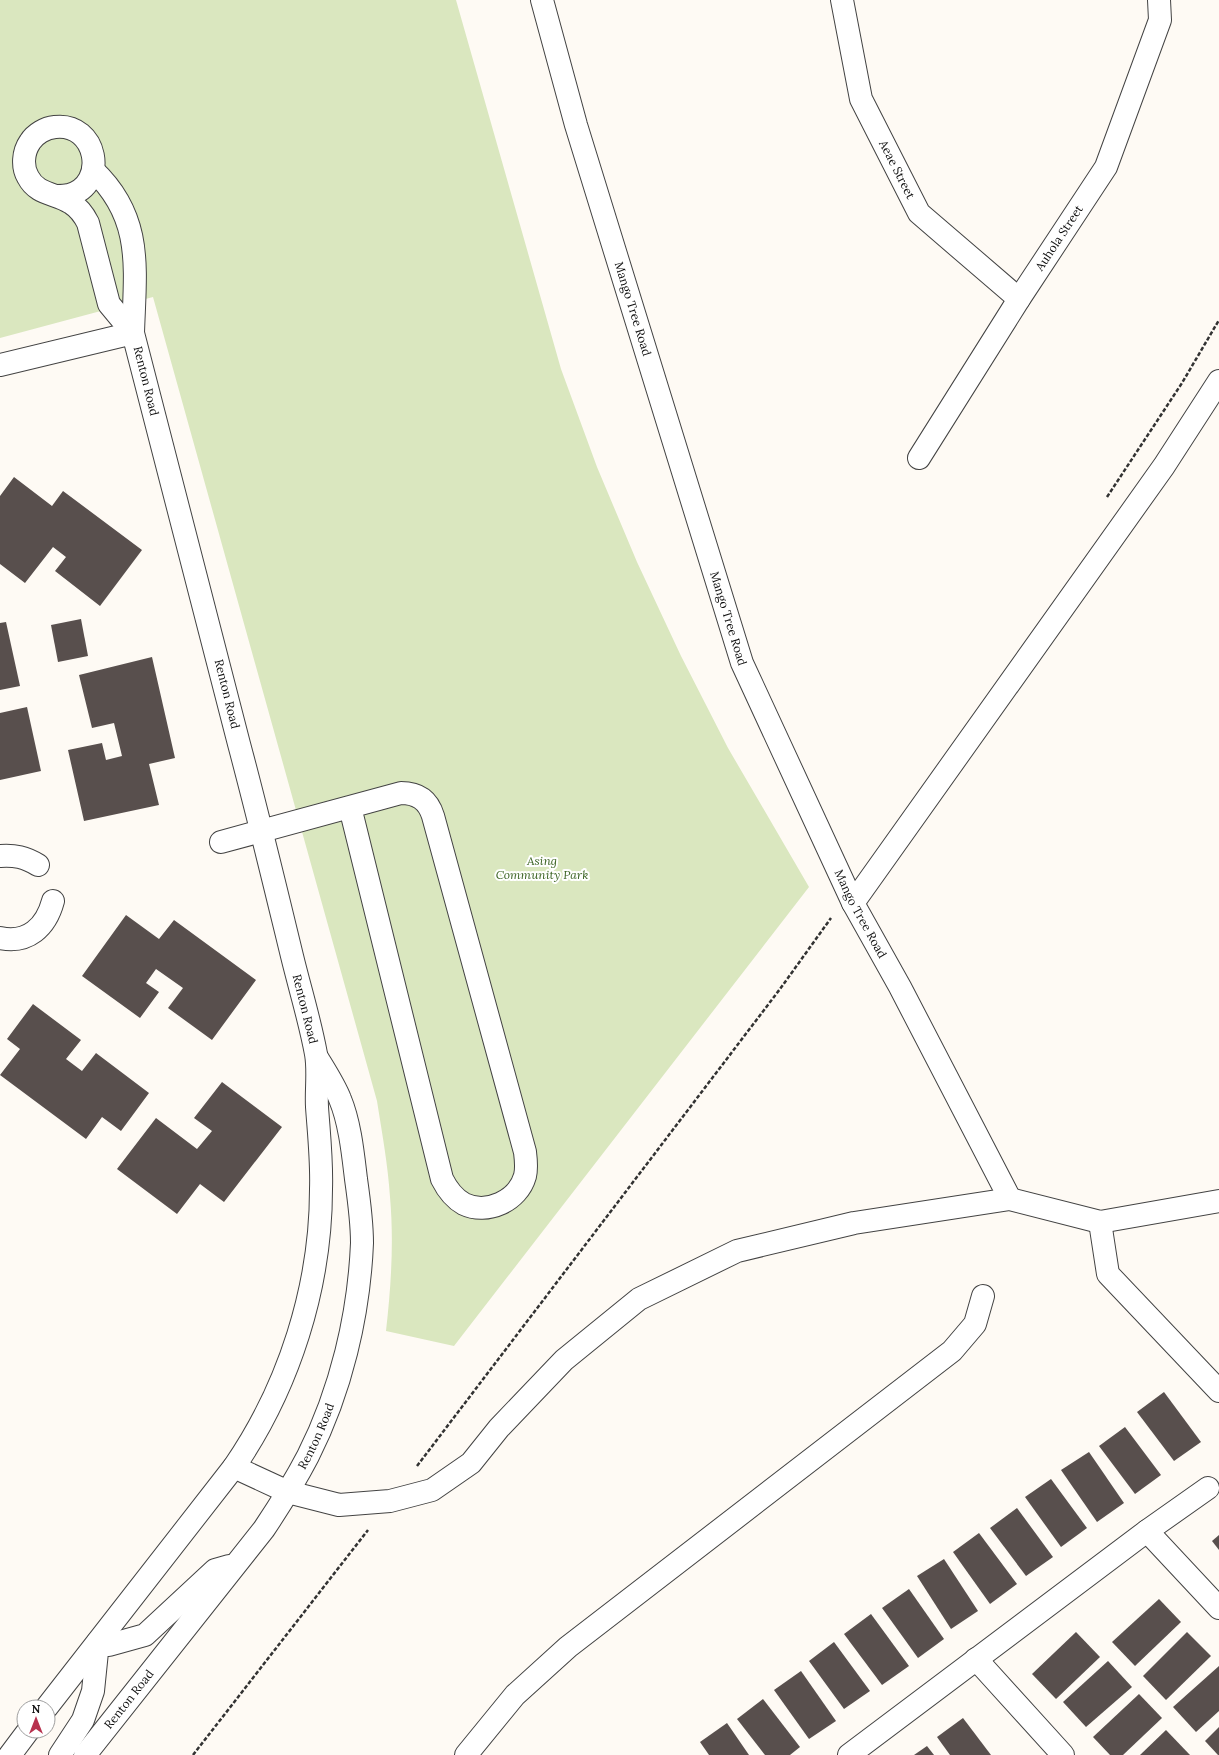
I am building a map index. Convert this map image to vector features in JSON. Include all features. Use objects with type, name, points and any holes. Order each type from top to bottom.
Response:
[{"type":"street","name":"Mango Tree Road","points":[[542,0],[576,125],[742,663],[851,898],[900,987],[1010,1198]]},
{"type":"street","name":"Aeae Street","points":[[842,0],[861,99],[918,213],[1019,299]]},
{"type":"street","name":"Auhola Street","points":[[918,458],[1019,299],[1106,167],[1160,20],[1159,0]]},
{"type":"street","points":[[57,196],[69,195],[80,189],[88,181],[93,170],[94,158],[91,146],[84,136],[73,130],[61,127],[49,128],[38,133],[30,142],[25,153],[24,165],[27,177],[35,186],[45,193],[57,196],[70,202],[82,212],[88,223],[109,304],[133,333]]},
{"type":"street","points":[[93,170],[110,186],[126,216],[135,254],[133,333]]},
{"type":"street","points":[[0,365],[133,333]]},
{"type":"street","name":"Renton Road","points":[[53,1699],[234,1467],[251,1442],[271,1404],[288,1364],[302,1322],[312,1280],[318,1236],[321,1193],[321,1149],[317,1103],[317,1057],[262,831],[133,333]]},
{"type":"street","points":[[851,898],[1164,466],[1219,381]]},
{"type":"street","points":[[221,842],[401,793],[410,793],[425,801],[430,808],[524,1152],[526,1164],[524,1177],[519,1188],[511,1198],[500,1204],[489,1207],[477,1207],[465,1204],[451,1194],[442,1179],[350,807]]},
{"type":"street","points":[[0,856],[13,855],[26,858],[38,865]]},
{"type":"street","points":[[0,938],[20,938],[32,933],[43,925],[50,913],[53,901]]},
{"type":"street","name":"Renton Road","points":[[85,1755],[264,1529],[288,1492],[308,1454],[326,1414],[340,1374],[358,1289],[362,1242],[352,1145],[340,1100],[317,1057]]},
{"type":"street","points":[[234,1467],[288,1492],[339,1505],[390,1501],[432,1490],[471,1463],[499,1428],[564,1360],[639,1299],[737,1251],[854,1223],[1010,1198],[1100,1222],[1219,1201]]},
{"type":"street","points":[[1100,1222],[1108,1274],[1219,1391]]},
{"type":"street","points":[[466,1755],[515,1695],[568,1647],[952,1351],[976,1324],[983,1296]]},
{"type":"street","points":[[849,1755],[1147,1531],[1208,1488]]},
{"type":"street","points":[[1147,1531],[1219,1608]]},
{"type":"street","points":[[60,1755],[83,1720],[92,1691],[98,1642],[109,1645],[145,1635],[215,1570],[238,1563]]},
{"type":"street","points":[[976,1659],[1063,1755]]},
{"type":"street","points":[[10,1755],[22,1739]]},
{"type":"path","points":[[1104,502],[1182,382],[1219,320]]},
{"type":"path","points":[[414,1469],[851,898]]},
{"type":"path","points":[[193,1755],[390,1501]]},
{"type":"green space","name":"Asing Community Park","points":[[0,0],[456,0],[561,369],[597,467],[637,562],[681,656],[728,748],[809,887],[454,1346],[386,1331],[392,1231],[389,1185],[377,1101],[153,297],[0,338]]},
{"type":"building","points":[[14,477],[52,506],[63,491],[142,550],[100,606],[55,571],[66,557],[53,547],[25,583],[0,564],[0,496]]},
{"type":"building","points":[[81,619],[88,656],[58,662],[51,625]]},
{"type":"building","points":[[6,622],[20,686],[0,690],[0,623]]},
{"type":"building","points":[[152,657],[175,758],[149,764],[159,805],[84,821],[68,750],[102,743],[106,760],[122,756],[114,723],[92,728],[79,675]]},
{"type":"building","points":[[27,707],[41,771],[0,780],[0,713]]},
{"type":"building","points":[[126,915],[159,939],[174,920],[256,980],[212,1040],[168,1008],[183,988],[156,969],[146,983],[159,992],[140,1018],[82,976]]},
{"type":"building","points":[[33,1004],[81,1040],[66,1059],[82,1071],[96,1053],[149,1093],[121,1131],[102,1117],[86,1139],[0,1075],[20,1049],[7,1039]]},
{"type":"building","points":[[222,1082],[282,1127],[224,1202],[200,1184],[177,1214],[117,1169],[156,1118],[197,1149],[212,1131],[194,1118]]},
{"type":"building","points":[[1164,1392],[1201,1442],[1174,1461],[1137,1412]]},
{"type":"building","points":[[1125,1427],[1161,1475],[1135,1494],[1099,1446]]},
{"type":"building","points":[[1089,1452],[1124,1503],[1097,1522],[1061,1470]]},
{"type":"building","points":[[1051,1479],[1087,1528],[1061,1547],[1025,1497]]},
{"type":"building","points":[[1017,1508],[1053,1557],[1026,1576],[990,1528]]},
{"type":"building","points":[[979,1533],[1017,1584],[990,1604],[953,1552]]},
{"type":"building","points":[[1219,1535],[1219,1550],[1212,1541]]},
{"type":"building","points":[[944,1559],[978,1611],[951,1629],[917,1576]]},
{"type":"building","points":[[909,1589],[944,1639],[918,1658],[882,1608]]},
{"type":"building","points":[[1159,1599],[1181,1622],[1135,1666],[1112,1642]]},
{"type":"building","points":[[871,1614],[909,1666],[882,1685],[844,1634]]},
{"type":"building","points":[[1076,1632],[1100,1657],[1056,1699],[1032,1674]]},
{"type":"building","points":[[1187,1632],[1211,1656],[1166,1700],[1143,1676]]},
{"type":"building","points":[[834,1642],[870,1691],[844,1709],[809,1661]]},
{"type":"building","points":[[1108,1661],[1132,1687],[1086,1727],[1063,1702]]},
{"type":"building","points":[[1219,1666],[1219,1711],[1196,1732],[1173,1707]]},
{"type":"building","points":[[801,1671],[836,1721],[809,1739],[774,1690]]},
{"type":"building","points":[[1139,1694],[1162,1718],[1123,1755],[1110,1755],[1093,1737]]},
{"type":"building","points":[[763,1699],[800,1747],[790,1755],[765,1755],[737,1719]]},
{"type":"building","points":[[963,1718],[991,1755],[950,1755],[937,1737]]},
{"type":"building","points":[[727,1723],[749,1755],[709,1755],[700,1742]]},
{"type":"building","points":[[1219,1727],[1219,1755],[1218,1755],[1205,1741]]},
{"type":"building","points":[[1166,1730],[1190,1755],[1140,1755]]},
{"type":"building","points":[[927,1746],[934,1755],[914,1755]]}]
